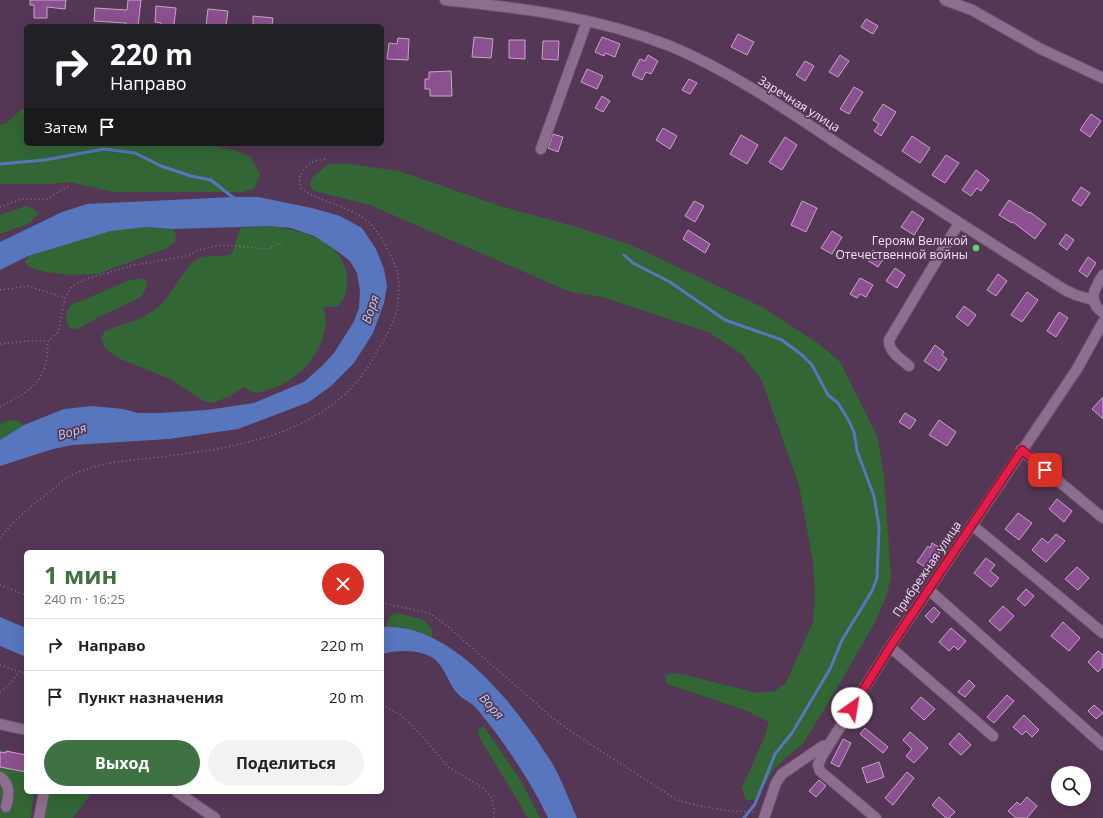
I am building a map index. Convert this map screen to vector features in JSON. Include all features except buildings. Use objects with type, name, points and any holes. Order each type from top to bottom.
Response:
[{"type":"street","name":"Заречная улица","points":[[445,0],[519,7],[587,21],[642,36],[671,47],[756,91],[1065,290],[1093,300]]},
{"type":"street","points":[[944,0],[972,10],[1041,50],[1103,78]]},
{"type":"street","points":[[541,149],[587,21]]},
{"type":"street","points":[[909,366],[892,351],[888,345],[889,340],[959,223]]},
{"type":"street","points":[[1103,275],[1095,287],[1093,300],[1098,309],[1103,313]]},
{"type":"street","name":"Прибрежная улица","points":[[876,818],[820,771],[818,765],[890,647],[1077,369],[1103,322]]},
{"type":"street","points":[[1022,450],[1103,518]]},
{"type":"street","points":[[972,526],[1103,633]]},
{"type":"street","points":[[929,590],[1103,745]]},
{"type":"street","points":[[890,647],[993,736]]},
{"type":"street","points":[[0,724],[24,730]]},
{"type":"street","points":[[765,815],[776,783],[782,774],[823,746],[829,745]]},
{"type":"street","points":[[0,778],[8,787],[9,798],[6,807]]},
{"type":"street","points":[[39,818],[44,794]]},
{"type":"street","points":[[180,794],[215,818]]},
{"type":"path","points":[[0,538],[10,526],[71,475],[103,465],[225,448],[271,437],[316,416],[345,396],[368,368],[382,343],[397,312],[399,294],[397,272],[383,241],[367,220],[344,208],[322,201],[301,188],[299,178],[305,166],[313,161],[327,159]]},
{"type":"path","points":[[0,207],[22,199],[47,199],[68,186]]},
{"type":"path","points":[[0,344],[25,341],[48,341],[58,332],[65,298],[72,286],[89,278],[156,260],[187,256],[199,250],[221,245],[269,249],[284,241]]},
{"type":"path","points":[[0,290],[28,286],[65,298]]},
{"type":"path","points":[[0,407],[29,390],[39,381],[48,360],[48,341]]},
{"type":"path","points":[[0,585],[24,594]]},
{"type":"path","points":[[384,603],[429,613],[446,625],[555,720],[676,800],[694,805],[765,815]]},
{"type":"path","points":[[0,666],[20,670],[24,673]]},
{"type":"path","points":[[0,692],[11,683],[20,670]]},
{"type":"path","points":[[384,706],[401,715],[423,737],[448,767],[483,788],[490,796],[494,809],[494,818]]},
{"type":"green space","points":[[22,109],[24,109],[24,146],[214,146],[237,151],[251,157],[260,174],[254,189],[243,192],[114,192],[69,182],[49,184],[0,184],[0,125],[5,124]]},
{"type":"green space","points":[[328,164],[348,164],[399,171],[500,206],[573,226],[633,246],[760,306],[818,343],[840,362],[878,438],[884,477],[891,577],[886,597],[874,624],[836,690],[803,744],[774,769],[756,800],[746,800],[742,788],[765,736],[769,722],[747,711],[667,684],[665,675],[673,673],[689,676],[757,693],[775,691],[786,683],[813,622],[815,596],[813,562],[799,485],[762,381],[742,354],[710,333],[605,298],[568,291],[370,205],[314,191],[310,186],[311,179]]},
{"type":"green space","points":[[26,206],[34,209],[38,214],[30,223],[0,234],[0,215]]},
{"type":"green space","points":[[269,226],[295,230],[321,240],[332,248],[340,257],[346,269],[346,294],[337,307],[323,307],[326,322],[324,336],[319,348],[311,360],[292,379],[267,390],[254,393],[244,387],[228,397],[212,403],[204,401],[170,379],[116,357],[105,348],[101,338],[105,331],[137,319],[156,309],[194,261],[203,257],[232,254],[240,228]]},
{"type":"green space","points":[[146,227],[172,229],[176,234],[175,241],[167,248],[98,274],[69,275],[46,272],[31,268],[25,262],[28,256],[111,231]]},
{"type":"green space","points":[[141,278],[146,281],[147,286],[141,297],[97,318],[78,329],[71,328],[67,324],[66,313],[71,305],[130,280]]},
{"type":"green space","points":[[8,420],[19,421],[24,425],[0,440],[0,424]]},
{"type":"green space","points":[[398,613],[424,620],[432,629],[432,637],[401,627],[386,627],[390,615]]},
{"type":"green space","points":[[484,727],[521,781],[540,818],[528,818],[478,735],[479,728]]},
{"type":"green space","points":[[0,750],[24,755],[24,794],[34,794],[31,818],[0,818]]},
{"type":"green space","points":[[49,794],[91,794],[73,818],[45,818]]},
{"type":"water","name":"Воря","points":[[258,197],[312,208],[340,216],[362,228],[376,249],[384,269],[387,286],[384,303],[373,333],[354,363],[331,386],[309,402],[238,429],[169,439],[73,445],[53,449],[0,466],[0,440],[24,425],[64,409],[92,406],[123,409],[138,413],[159,413],[207,410],[254,403],[304,382],[334,353],[353,323],[359,308],[360,291],[357,273],[350,261],[337,251],[314,236],[291,228],[269,226],[172,229],[146,227],[111,231],[28,256],[0,270],[0,242],[62,212],[87,204]]},
{"type":"water","points":[[0,617],[24,627],[24,656],[0,646]]},
{"type":"water","name":"Воря","points":[[384,627],[408,629],[433,638],[458,653],[481,673],[502,695],[521,719],[552,763],[577,818],[548,818],[534,790],[506,746],[476,708],[455,691],[441,666],[433,658],[421,653],[408,651],[384,654]]},
{"type":"waterway","points":[[0,164],[45,160],[104,149],[135,153],[161,166],[191,176],[211,180],[235,199]]},
{"type":"waterway","points":[[624,255],[633,263],[670,282],[725,320],[782,340],[802,355],[812,365],[828,395],[838,403],[849,421],[854,432],[857,451],[874,496],[879,527],[877,578],[872,591],[842,640],[830,669],[792,733],[775,754],[755,804],[744,818]]},
{"type":"place","name":"Героям Великой Отечественной войны","points":[[976,248]]},
{"type":"route","points":[[852,708],[890,647],[1022,450],[1045,470]]}]
